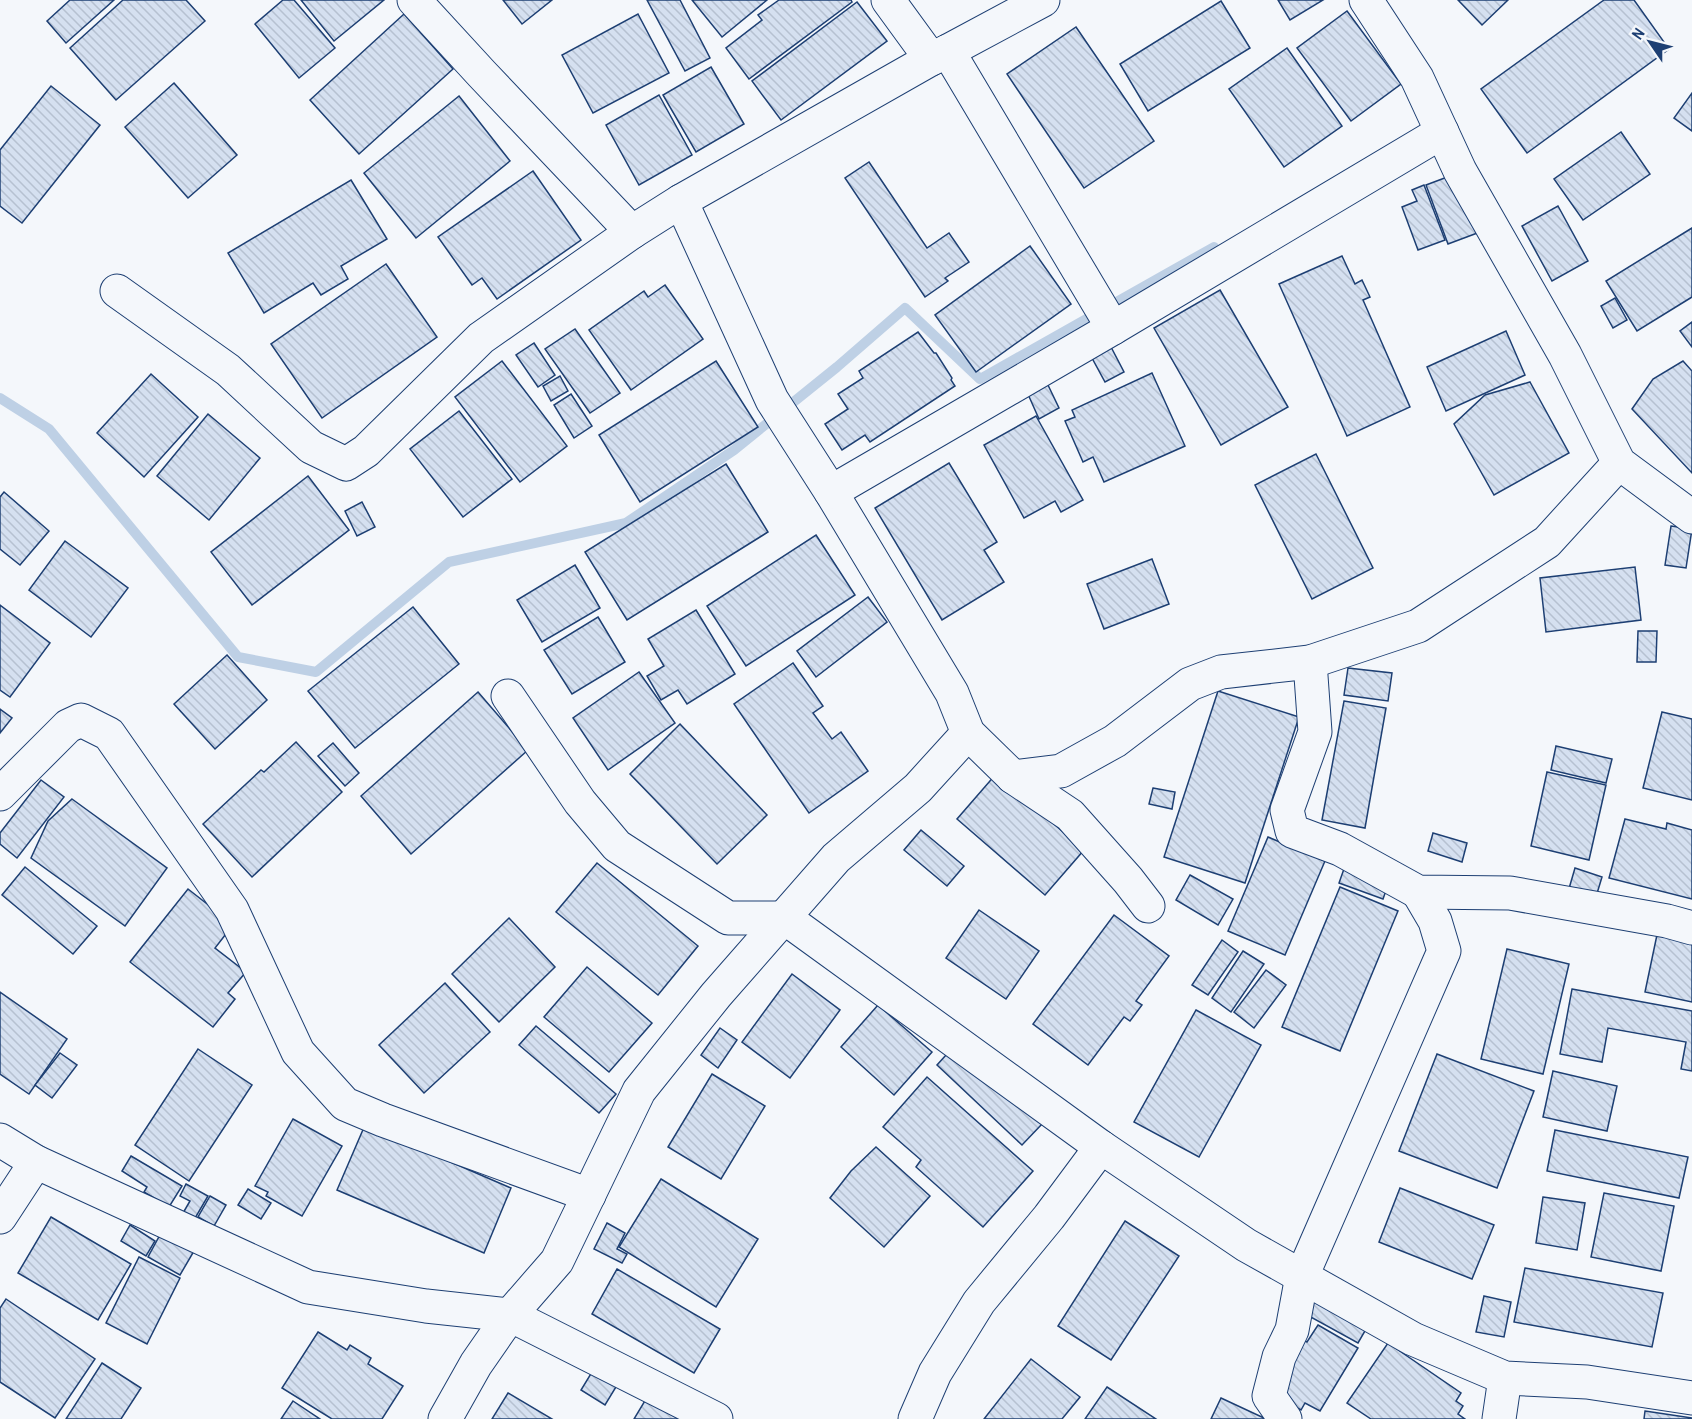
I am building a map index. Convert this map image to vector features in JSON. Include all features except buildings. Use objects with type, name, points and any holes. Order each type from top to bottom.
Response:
[{"type":"street","points":[[414,0],[632,232]]},
{"type":"street","points":[[888,0],[940,55],[1113,328]]},
{"type":"street","points":[[117,291],[228,370],[311,447],[346,464],[366,451],[481,338],[632,232],[681,201],[940,55],[1043,0]]},
{"type":"street","points":[[1366,0],[1418,78],[1460,171],[1565,355],[1619,464],[1692,518]]},
{"type":"street","points":[[831,492],[1113,328],[1442,132]]},
{"type":"street","points":[[681,201],[772,400],[831,492],[952,693],[968,734],[1013,777],[1070,815],[1148,906]]},
{"type":"street","points":[[1013,777],[1061,771],[1115,741],[1190,684],[1221,672],[1310,662],[1418,626],[1547,542],[1619,464]]},
{"type":"street","points":[[1310,662],[1315,732],[1287,810],[1292,831],[1340,849],[1418,892],[1510,893],[1667,921],[1692,928]]},
{"type":"street","points":[[508,696],[580,802],[617,846],[728,918],[784,918],[1101,1147],[1246,1245],[1413,1339],[1505,1378],[1587,1382],[1692,1398]]},
{"type":"street","points":[[0,794],[68,726],[81,720],[109,734],[232,910],[298,1052],[345,1104],[382,1120],[589,1195]]},
{"type":"street","points":[[445,1419],[476,1364],[510,1315],[557,1261],[639,1090],[716,995],[836,858],[918,788],[968,734]]},
{"type":"street","points":[[1285,1419],[1269,1396],[1279,1357],[1292,1330],[1302,1276],[1443,951],[1435,921],[1418,892]]},
{"type":"street","points":[[0,1140],[36,1162],[308,1287],[426,1306],[510,1315],[716,1419]]},
{"type":"street","points":[[915,1419],[935,1372],[979,1302],[1049,1217],[1101,1147]]},
{"type":"street","points":[[0,1217],[36,1162]]},
{"type":"street","points":[[1499,1419],[1505,1378]]},
{"type":"waterway","points":[[0,398],[49,429],[238,657],[316,672],[449,562],[626,523],[734,450],[837,367],[905,308],[980,379],[1214,247]]}]
